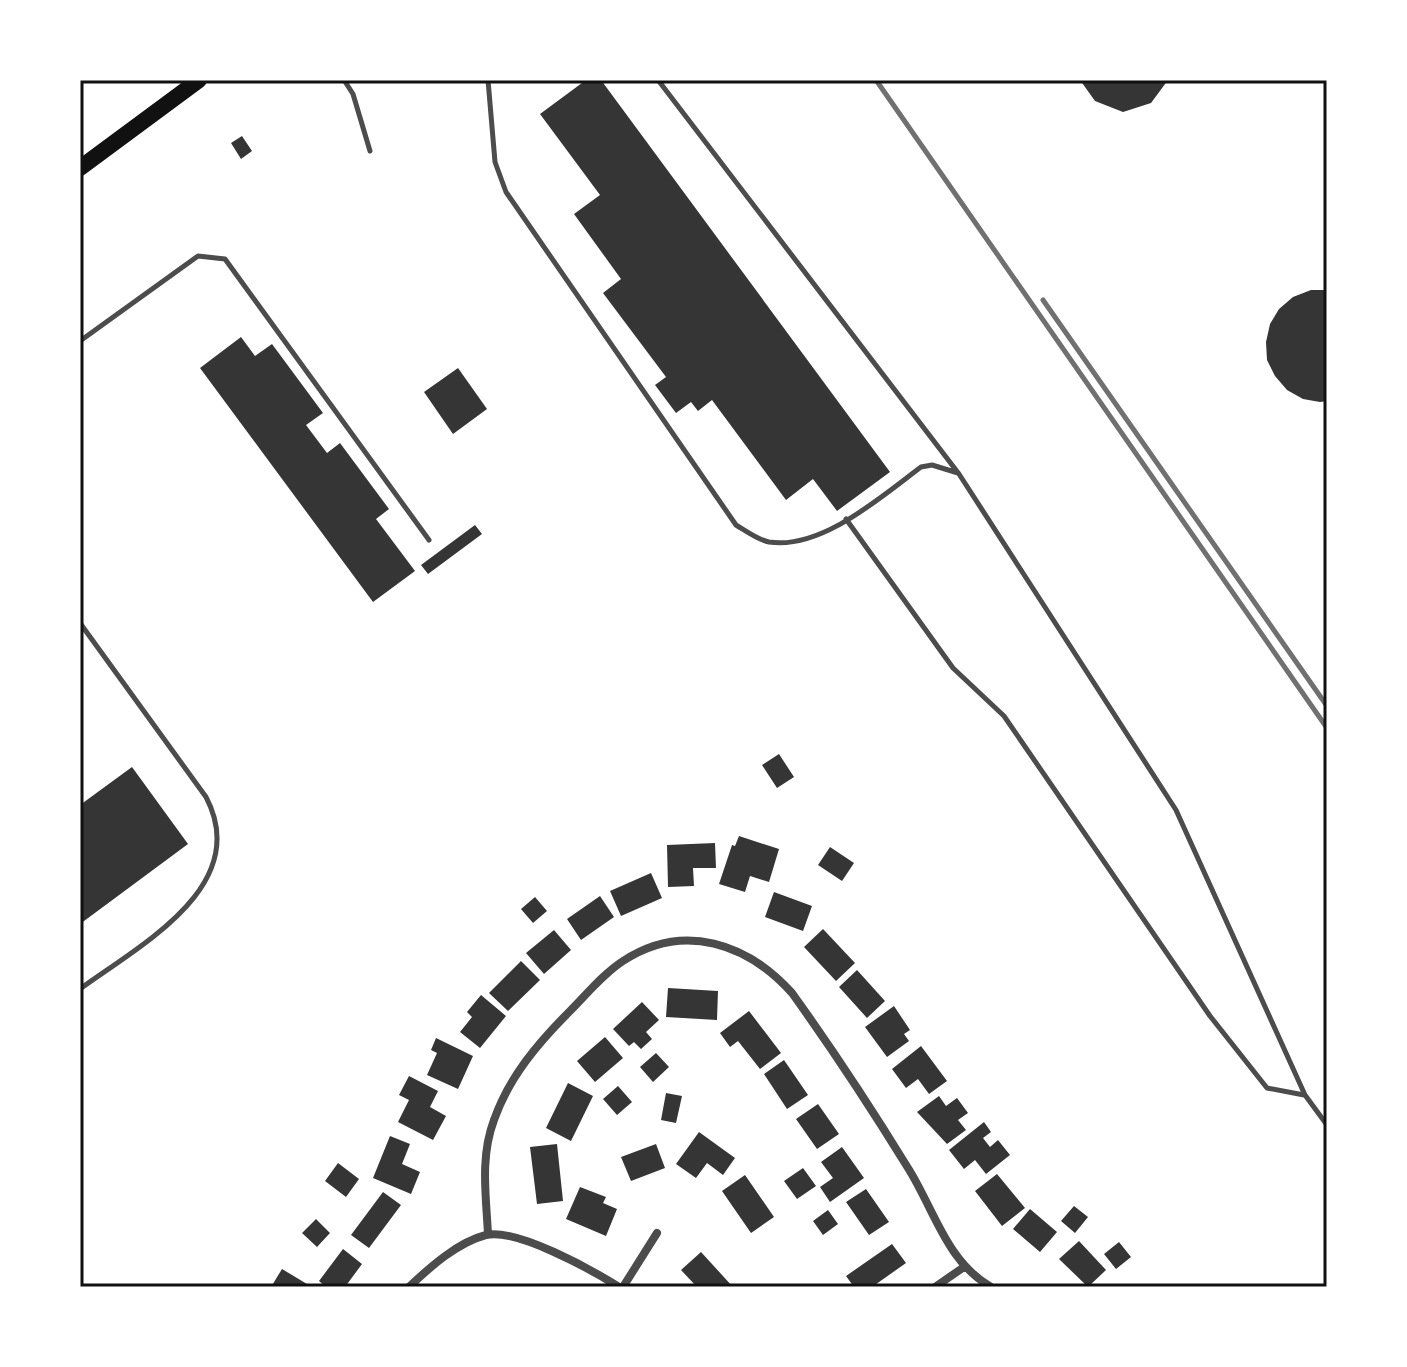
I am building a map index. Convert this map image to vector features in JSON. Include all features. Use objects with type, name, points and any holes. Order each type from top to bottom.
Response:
[{"type":"main road","points":[[80,168],[199,80]]},
{"type":"street","points":[[488,1234],[484,1165],[487,1140],[502,1099],[535,1048],[625,960],[667,943],[708,942],[749,955],[792,993],[898,1151],[964,1267],[991,1287]]},
{"type":"street","points":[[409,1287],[454,1251],[488,1234],[523,1241],[581,1265],[621,1287],[657,1233]]},
{"type":"street","points":[[935,1287],[964,1267]]},
{"type":"lane","points":[[344,80],[353,94],[370,151]]},
{"type":"lane","points":[[488,80],[495,162],[506,192],[736,525],[766,541],[794,543],[821,536],[921,467],[932,465],[959,474]]},
{"type":"lane","points":[[658,80],[959,474],[1176,810],[1305,1095],[1327,1125]]},
{"type":"lane","points":[[80,341],[198,256],[225,259],[429,540]]},
{"type":"lane","points":[[846,519],[953,668],[1004,716],[1210,1016],[1257,1076],[1267,1088],[1305,1095]]},
{"type":"lane","points":[[80,623],[206,797],[217,817],[217,851],[205,886],[177,917],[80,989]]},
{"type":"building","points":[[586,80],[601,80],[890,472],[837,511],[813,479],[786,500],[712,400],[698,411],[691,402],[676,413],[655,385],[666,377],[603,293],[621,279],[574,214],[600,195],[540,114]]},
{"type":"building","points":[[1080,80],[1168,80],[1151,103],[1123,112],[1095,101]]},
{"type":"building","points":[[242,136],[252,151],[241,159],[231,143]]},
{"type":"building","points":[[1311,290],[1327,290],[1327,401],[1320,402],[1303,399],[1287,390],[1267,360],[1266,342],[1270,324],[1279,309],[1293,297]]},
{"type":"building","points":[[241,337],[255,356],[272,344],[323,413],[306,425],[327,453],[340,443],[389,509],[376,519],[415,571],[373,602],[200,368]]},
{"type":"building","points":[[458,368],[487,409],[453,434],[424,392]]},
{"type":"building","points":[[475,525],[482,534],[428,574],[421,565]]},
{"type":"building","points":[[779,754],[794,777],[777,788],[762,765]]},
{"type":"building","points":[[132,767],[188,844],[80,924],[80,805]]},
{"type":"building","points":[[739,836],[779,849],[769,882],[750,876],[745,892],[719,884],[732,845],[735,846]]},
{"type":"building","points":[[715,843],[716,868],[693,868],[694,886],[668,887],[667,845]]},
{"type":"building","points":[[830,847],[854,863],[842,881],[818,865]]},
{"type":"building","points":[[651,873],[662,898],[621,916],[610,891]]},
{"type":"building","points":[[774,892],[812,906],[803,931],[765,917]]},
{"type":"building","points":[[600,896],[614,917],[581,940],[567,919]]},
{"type":"building","points":[[535,897],[547,911],[533,923],[521,909]]},
{"type":"building","points":[[823,929],[855,963],[836,981],[804,947]]},
{"type":"building","points":[[554,930],[571,950],[544,974],[526,953]]},
{"type":"building","points":[[521,961],[540,980],[508,1011],[489,993]]},
{"type":"building","points":[[857,970],[885,1001],[867,1018],[839,987]]},
{"type":"building","points":[[668,988],[718,991],[717,1020],[666,1017]]},
{"type":"building","points":[[481,995],[506,1016],[480,1048],[460,1032],[472,1017],[467,1012]]},
{"type":"building","points":[[642,1002],[659,1020],[646,1032],[652,1039],[641,1049],[634,1042],[629,1046],[613,1029]]},
{"type":"building","points":[[894,1006],[910,1030],[904,1034],[909,1041],[887,1057],[865,1027]]},
{"type":"building","points":[[749,1011],[781,1053],[760,1069],[738,1041],[730,1047],[720,1033]]},
{"type":"building","points":[[605,1037],[623,1058],[595,1082],[577,1061]]},
{"type":"building","points":[[436,1038],[473,1056],[458,1089],[427,1075],[437,1053],[431,1050]]},
{"type":"building","points":[[921,1046],[947,1081],[929,1094],[918,1079],[906,1088],[892,1069]]},
{"type":"building","points":[[656,1053],[669,1067],[653,1082],[640,1067]]},
{"type":"building","points":[[784,1060],[808,1095],[787,1109],[764,1074]]},
{"type":"building","points":[[409,1076],[438,1091],[430,1107],[446,1116],[433,1140],[398,1122],[409,1100],[399,1095]]},
{"type":"building","points":[[568,1083],[593,1096],[571,1141],[546,1128]]},
{"type":"building","points":[[618,1086],[632,1102],[617,1115],[603,1099]]},
{"type":"building","points":[[666,1093],[682,1096],[676,1123],[661,1120]]},
{"type":"building","points":[[939,1096],[946,1106],[957,1098],[968,1113],[958,1120],[966,1130],[947,1144],[917,1112]]},
{"type":"building","points":[[818,1104],[839,1134],[817,1149],[796,1119]]},
{"type":"building","points":[[984,1122],[991,1132],[983,1138],[990,1147],[998,1140],[1010,1155],[986,1174],[975,1160],[964,1169],[949,1150]]},
{"type":"building","points":[[699,1132],[735,1158],[723,1175],[707,1163],[696,1178],[676,1164]]},
{"type":"building","points":[[390,1136],[410,1144],[402,1164],[420,1172],[411,1194],[373,1178]]},
{"type":"building","points":[[557,1144],[563,1201],[537,1204],[530,1147]]},
{"type":"building","points":[[656,1144],[665,1168],[631,1181],[621,1157]]},
{"type":"building","points":[[842,1147],[864,1178],[830,1202],[820,1187],[833,1178],[821,1162]]},
{"type":"building","points":[[338,1163],[359,1179],[346,1197],[325,1181]]},
{"type":"building","points":[[803,1168],[816,1186],[797,1199],[784,1181]]},
{"type":"building","points":[[997,1174],[1025,1208],[1002,1226],[975,1191]]},
{"type":"building","points":[[745,1175],[774,1217],[751,1233],[722,1191]]},
{"type":"building","points":[[580,1187],[606,1197],[603,1203],[617,1209],[606,1236],[566,1219]]},
{"type":"building","points":[[866,1189],[889,1222],[869,1235],[846,1202]]},
{"type":"building","points":[[383,1192],[401,1205],[369,1248],[351,1235]]},
{"type":"building","points":[[1074,1206],[1088,1217],[1075,1233],[1061,1221]]},
{"type":"building","points":[[1030,1209],[1057,1232],[1040,1252],[1013,1229]]},
{"type":"building","points":[[828,1210],[838,1224],[823,1235],[813,1221]]},
{"type":"building","points":[[316,1219],[330,1233],[317,1247],[302,1233]]},
{"type":"building","points":[[1079,1241],[1106,1270],[1088,1287],[1059,1259]]},
{"type":"building","points":[[1119,1242],[1131,1257],[1116,1269],[1104,1254]]},
{"type":"building","points":[[892,1244],[906,1263],[872,1287],[854,1287],[846,1276]]},
{"type":"building","points":[[343,1249],[362,1264],[345,1287],[326,1287],[319,1281]]},
{"type":"building","points":[[701,1252],[733,1287],[697,1287],[681,1270]]},
{"type":"building","points":[[282,1269],[312,1287],[271,1287]]},
{"type":"railway","points":[[876,80],[1327,728]]},
{"type":"railway","points":[[1043,300],[1327,706]]}]
